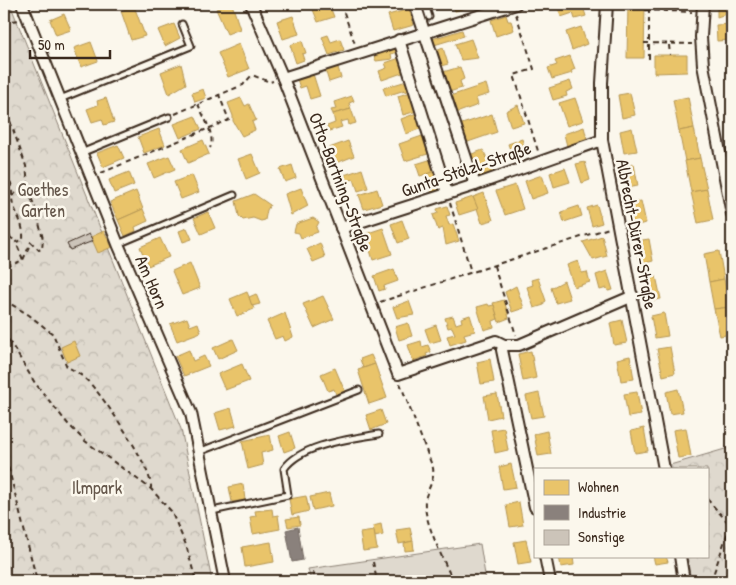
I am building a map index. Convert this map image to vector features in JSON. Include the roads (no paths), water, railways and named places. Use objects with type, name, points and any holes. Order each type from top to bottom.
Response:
[{"type":"street","name":"Am Horn","points":[[22,4],[90,178],[191,413],[225,581]]},
{"type":"street","name":"Otto-Bartning-Straße","points":[[252,4],[398,374],[496,340],[504,346]]},
{"type":"street","points":[[415,4],[475,184]]},
{"type":"street","points":[[282,78],[514,4]]},
{"type":"street","name":"Albrecht-Dürer-Straße","points":[[607,4],[602,83],[602,140],[633,296],[664,468]]},
{"type":"street","points":[[703,4],[700,37],[703,65],[732,214]]},
{"type":"street","points":[[399,40],[447,193]]},
{"type":"street","name":"Gunta-Stölzl-Straße","points":[[341,228],[602,140]]},
{"type":"street","points":[[534,502],[502,350],[504,346],[519,345],[633,296]]},
{"type":"street","points":[[545,558],[550,581]]},
{"type":"street","points":[[680,558],[684,581]]},
{"type":"lane","points":[[424,4],[429,17]]},
{"type":"lane","points":[[59,99],[191,46],[182,24]]},
{"type":"lane","points":[[80,153],[169,117]]},
{"type":"lane","points":[[118,244],[234,195]]},
{"type":"lane","points":[[200,451],[359,390]]},
{"type":"lane","points":[[212,511],[288,496],[284,469],[289,462],[334,442],[379,434]]},
{"type":"park label","name":"Goethes Garten","points":[[43,199]]},
{"type":"park label","name":"Ilmpark","points":[[97,487]]}]
